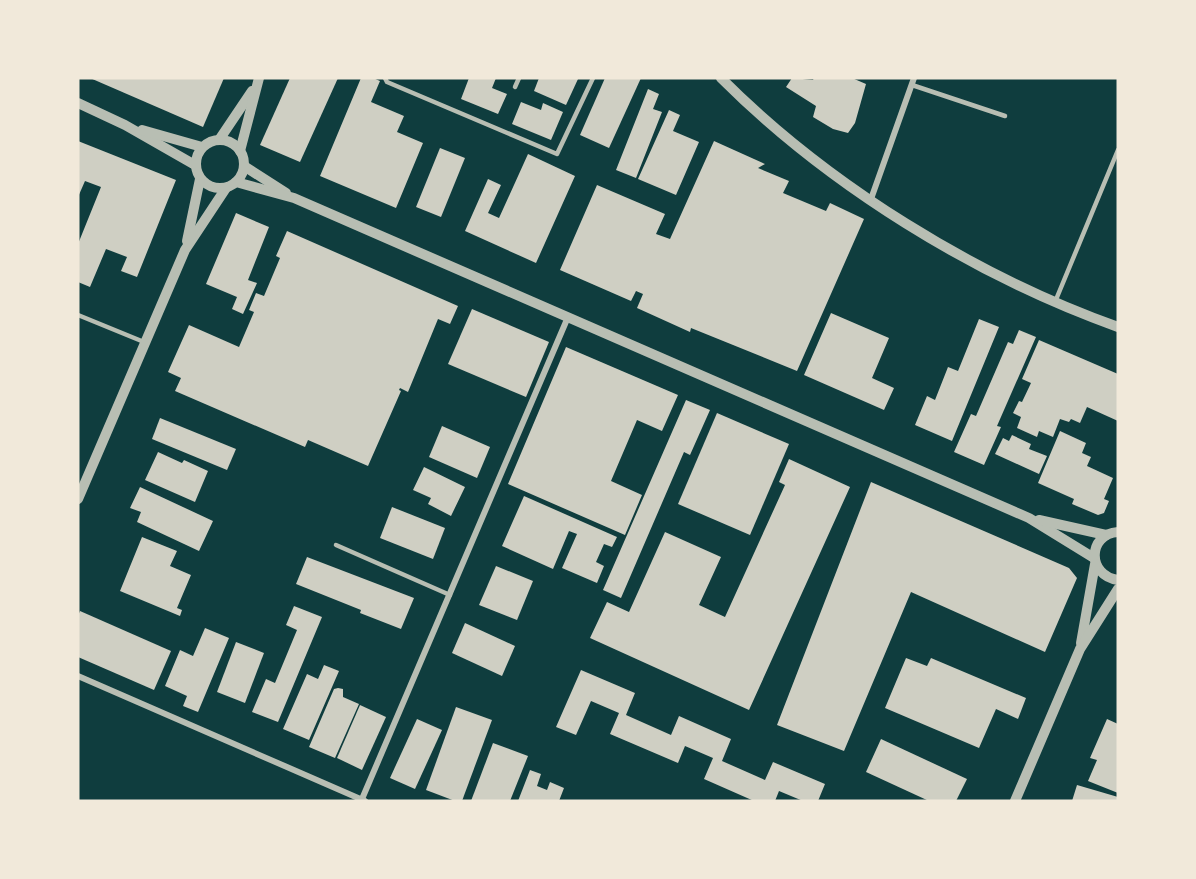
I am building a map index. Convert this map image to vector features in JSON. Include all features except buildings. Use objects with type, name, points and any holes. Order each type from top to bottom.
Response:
[{"type":"street","points":[[720,78],[787,138],[871,199],[956,253],[1055,302],[1118,327]]},
{"type":"street","points":[[219,140],[257,82]]},
{"type":"street","points":[[78,499],[185,250],[225,188],[236,182],[243,172],[244,166],[240,151],[257,82]]},
{"type":"street","points":[[871,199],[913,82]]},
{"type":"street","points":[[78,103],[125,125],[195,165]]},
{"type":"street","points":[[125,125],[202,147]]},
{"type":"street","points":[[185,250],[200,179],[195,165],[196,158],[202,147],[219,140],[227,141],[240,151]]},
{"type":"street","points":[[244,166],[294,198]]},
{"type":"street","points":[[200,179],[212,187],[225,188]]},
{"type":"street","points":[[236,182],[294,198],[1029,518],[1095,561],[1103,575],[1118,580]]},
{"type":"street","points":[[78,676],[363,800],[568,317]]},
{"type":"street","points":[[1029,518],[1106,535],[1118,532]]},
{"type":"street","points":[[1080,649],[1097,545],[1106,535]]},
{"type":"street","points":[[1015,801],[1080,649],[1118,589]]},
{"type":"lane","points":[[385,78],[387,82],[557,154],[593,78]]},
{"type":"lane","points":[[515,87],[519,78]]},
{"type":"lane","points":[[913,82],[1005,116]]},
{"type":"lane","points":[[1055,302],[1118,150]]},
{"type":"lane","points":[[78,315],[144,342]]},
{"type":"lane","points":[[336,545],[450,595]]}]
